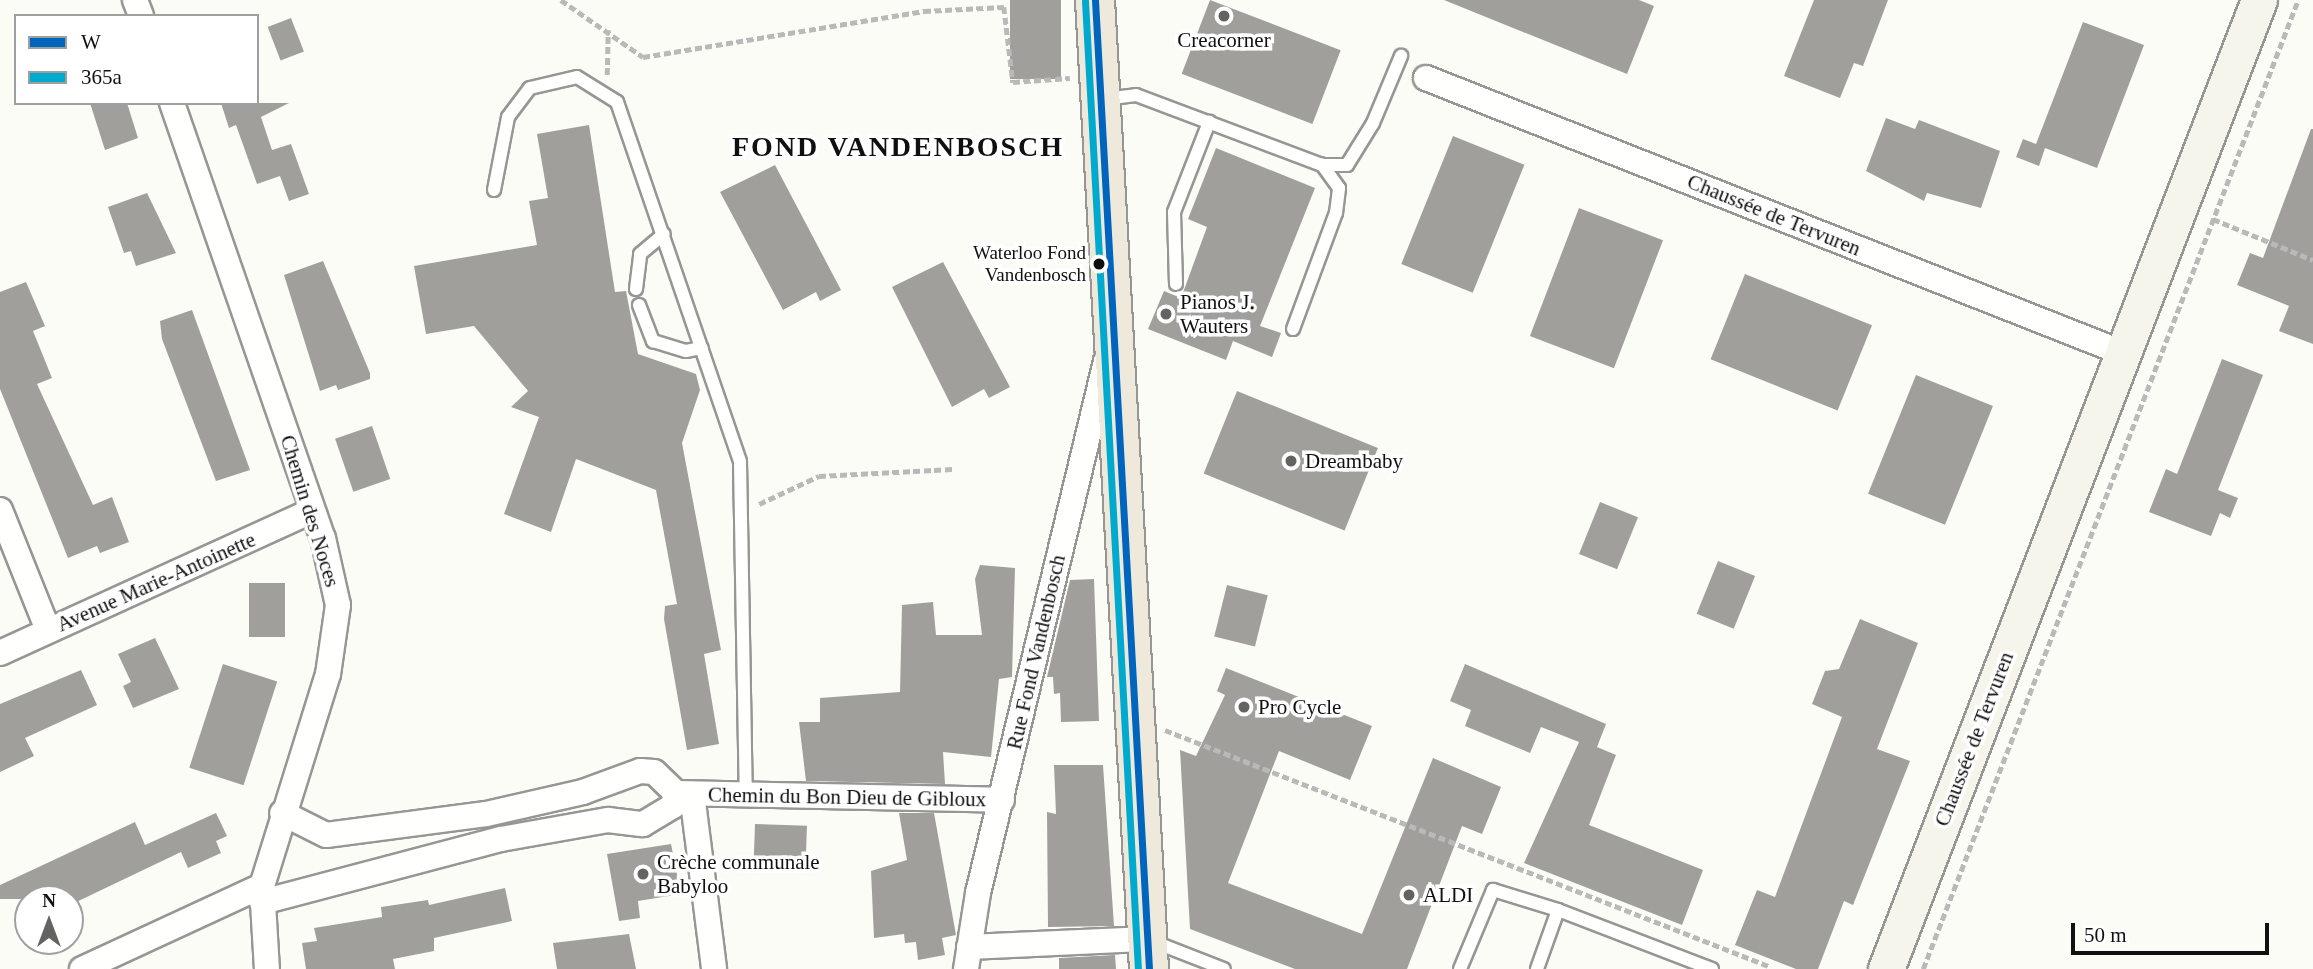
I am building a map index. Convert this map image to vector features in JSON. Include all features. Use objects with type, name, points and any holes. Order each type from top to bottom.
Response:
[{"type":"main road","points":[[1095,0],[1132,716],[1148,954]]},
{"type":"main road","name":"Chaussée de Tervuren","points":[[1886,969],[2123,353],[2198,213],[2259,0]]},
{"type":"street","name":"Chaussée de Tervuren","points":[[1426,78],[2123,353]]},
{"type":"street","name":"Chemin des Noces","points":[[173,105],[311,511],[338,605],[328,674],[282,813],[262,894],[267,969]]},
{"type":"street","name":"Rue Fond Vandenbosch","points":[[967,958],[1112,336]]},
{"type":"street","points":[[0,510],[48,630]]},
{"type":"street","name":"Avenue Marie-Antoinette","points":[[0,653],[311,511]]},
{"type":"street","points":[[82,969],[262,894],[501,839],[608,820],[643,824],[673,806],[684,794],[654,772],[640,771],[583,792],[486,814],[326,835],[282,813]]},
{"type":"street","name":"Chemin du Bon Dieu de Gibloux","points":[[714,969],[684,794],[1002,800]]},
{"type":"street","points":[[967,958],[1148,954]]},
{"type":"lane","points":[[1100,88],[1136,95],[1322,165],[1346,165],[1361,148],[1401,56]]},
{"type":"lane","points":[[494,190],[515,100],[561,77],[577,76],[605,90],[625,118],[735,439],[744,504],[746,797]]},
{"type":"lane","points":[[1176,284],[1174,212],[1209,122]]},
{"type":"lane","points":[[1293,329],[1336,213],[1339,188],[1322,165]]},
{"type":"lane","points":[[636,289],[640,254],[664,234]]},
{"type":"lane","points":[[639,305],[653,341],[686,351],[702,348]]},
{"type":"lane","points":[[1460,969],[1493,890],[1558,910],[1712,969]]},
{"type":"lane","points":[[1537,969],[1558,910]]},
{"type":"lane","points":[[1148,954],[1224,969]]},
{"type":"path","points":[[561,0],[608,30],[643,57],[924,11],[1004,7],[1013,82],[1100,88]]},
{"type":"path","points":[[1923,969],[2198,213],[2298,0]]},
{"type":"path","points":[[605,90],[608,30]]},
{"type":"path","points":[[2198,213],[2313,260]]},
{"type":"path","points":[[744,504],[780,499],[819,476],[953,468]]},
{"type":"path","points":[[1132,716],[1770,967]]},
{"type":"building","points":[[1010,0],[1061,0],[1061,79],[1010,79]]},
{"type":"building","points":[[1210,0],[1341,50],[1312,124],[1182,74]]},
{"type":"building","points":[[1444,0],[1639,0],[1654,6],[1627,74]]},
{"type":"building","points":[[1814,0],[1888,0],[1863,66],[1854,63],[1840,98],[1784,76]]},
{"type":"building","points":[[291,18],[304,52],[281,61],[268,27]]},
{"type":"building","points":[[2083,22],[2144,45],[2097,168],[2045,148],[2039,166],[2016,157],[2023,139],[2036,144]]},
{"type":"building","points":[[289,103],[261,117],[272,150],[291,144],[309,194],[289,201],[280,176],[257,184],[236,125],[229,128],[222,105]]},
{"type":"building","points":[[91,105],[128,105],[138,138],[105,150]]},
{"type":"building","points":[[1886,118],[1915,129],[1919,120],[2000,151],[1981,208],[1927,193],[1924,201],[1866,171]]},
{"type":"building","points":[[589,125],[615,292],[626,291],[638,354],[696,374],[700,390],[682,443],[721,650],[704,654],[719,744],[687,750],[664,619],[665,606],[677,604],[656,490],[576,459],[551,532],[504,514],[539,417],[511,407],[528,391],[474,326],[426,334],[414,266],[537,245],[529,201],[548,198],[537,134]]},
{"type":"building","points":[[2311,129],[2313,344],[2279,331],[2289,306],[2237,285],[2250,253],[2263,258]]},
{"type":"building","points":[[1453,136],[1524,165],[1473,293],[1401,264]]},
{"type":"building","points":[[1216,148],[1315,188],[1260,326],[1281,333],[1272,357],[1233,341],[1226,360],[1148,329],[1164,291],[1181,298],[1207,227],[1188,219]]},
{"type":"building","points":[[775,165],[841,290],[820,301],[816,292],[783,310],[720,192]]},
{"type":"building","points":[[147,193],[176,253],[136,266],[131,251],[124,253],[108,207]]},
{"type":"building","points":[[1579,208],[1663,240],[1614,368],[1530,336]]},
{"type":"building","points":[[323,261],[370,373],[370,379],[338,390],[336,385],[320,391],[284,275]]},
{"type":"building","points":[[943,262],[1010,387],[989,398],[984,389],[952,407],[892,287]]},
{"type":"building","points":[[1745,274],[1872,325],[1838,411],[1711,359]]},
{"type":"building","points":[[26,282],[45,326],[33,331],[52,378],[37,384],[93,505],[112,497],[129,542],[100,553],[97,546],[68,558],[0,389],[0,292]]},
{"type":"building","points":[[192,310],[250,470],[216,481],[162,339],[160,321]]},
{"type":"building","points":[[2222,359],[2263,375],[2218,490],[2238,498],[2230,518],[2220,513],[2211,536],[2149,512],[2166,469],[2177,474]]},
{"type":"building","points":[[1916,375],[1993,406],[1945,525],[1868,494]]},
{"type":"building","name":"Dreambaby","points":[[1237,391],[1378,448],[1345,530],[1204,474]]},
{"type":"building","points":[[372,426],[390,479],[353,492],[335,439]]},
{"type":"building","points":[[1600,502],[1638,517],[1617,569],[1579,554]]},
{"type":"building","points":[[1718,561],[1755,576],[1734,629],[1697,614]]},
{"type":"building","points":[[980,565],[1015,568],[1012,677],[999,679],[991,757],[943,752],[945,784],[806,781],[799,722],[820,722],[820,698],[900,692],[902,605],[933,602],[936,635],[982,635],[975,579]]},
{"type":"building","points":[[1094,579],[1099,721],[1061,722],[1060,693],[1054,694],[1053,677],[1047,677],[1070,580]]},
{"type":"building","points":[[249,583],[285,583],[285,637],[249,637]]},
{"type":"building","points":[[1227,585],[1268,595],[1255,647],[1214,636]]},
{"type":"building","points":[[1860,619],[1918,643],[1877,749],[1910,761],[1853,905],[1844,901],[1818,969],[1796,969],[1735,945],[1757,890],[1775,897],[1842,717],[1812,704],[1825,671],[1839,669]]},
{"type":"building","points":[[155,638],[179,689],[133,708],[123,686],[131,682],[118,654]]},
{"type":"building","points":[[223,664],[277,682],[244,785],[189,768]]},
{"type":"building","points":[[1465,664],[1606,724],[1597,747],[1616,755],[1589,825],[1703,870],[1682,925],[1524,863],[1579,742],[1541,727],[1530,753],[1465,726],[1471,710],[1450,701]]},
{"type":"building","points":[[1226,668],[1372,726],[1350,780],[1279,751],[1228,883],[1362,934],[1433,758],[1501,787],[1482,834],[1462,826],[1407,969],[1295,969],[1190,929],[1180,750],[1196,756],[1225,695],[1217,691]]},
{"type":"building","points":[[81,670],[97,705],[25,738],[34,756],[0,772],[0,704]]},
{"type":"building","points":[[1054,765],[1103,765],[1114,926],[1048,927],[1047,812],[1056,814]]},
{"type":"building","points":[[216,813],[227,836],[216,841],[221,853],[188,868],[181,852],[84,898],[84,885],[14,885],[14,899],[0,899],[0,885],[135,822],[145,845]]},
{"type":"building","points":[[899,813],[934,813],[956,935],[942,938],[945,955],[918,960],[916,942],[905,943],[904,934],[874,938],[871,871],[907,860]]},
{"type":"building","points":[[755,824],[807,826],[806,860],[754,858]]},
{"type":"building","name":"Crèche communale Babyloo","points":[[671,844],[681,894],[638,901],[640,918],[619,921],[607,854]]},
{"type":"building","points":[[505,888],[512,921],[434,938],[434,951],[393,959],[395,969],[306,969],[302,943],[317,941],[314,928],[382,917],[381,907],[428,900],[429,905]]},
{"type":"building","points":[[629,934],[636,969],[557,969],[553,943]]},
{"type":"building","points":[[1115,955],[1116,969],[1059,969],[1059,958]]},
{"type":"transit line","name":"W","points":[[1095,0],[1149,969]]},
{"type":"transit line","name":"365a","points":[[1085,1],[1138,969]]},
{"type":"place","name":"Creacorner","points":[[1224,16]]},
{"type":"place","name":"Waterloo Fond Vandenbosch","points":[[1099,264]]},
{"type":"place","name":"Pianos J. Wauters","points":[[1166,314]]},
{"type":"place","name":"Dreambaby","points":[[1291,461]]},
{"type":"place","name":"Pro Cycle","points":[[1244,707]]},
{"type":"place","name":"Crèche communale Babyloo","points":[[643,874]]},
{"type":"place","name":"ALDI","points":[[1409,895]]},
{"type":"district","name":"FOND VANDENBOSCH","points":[[898,147]]}]
